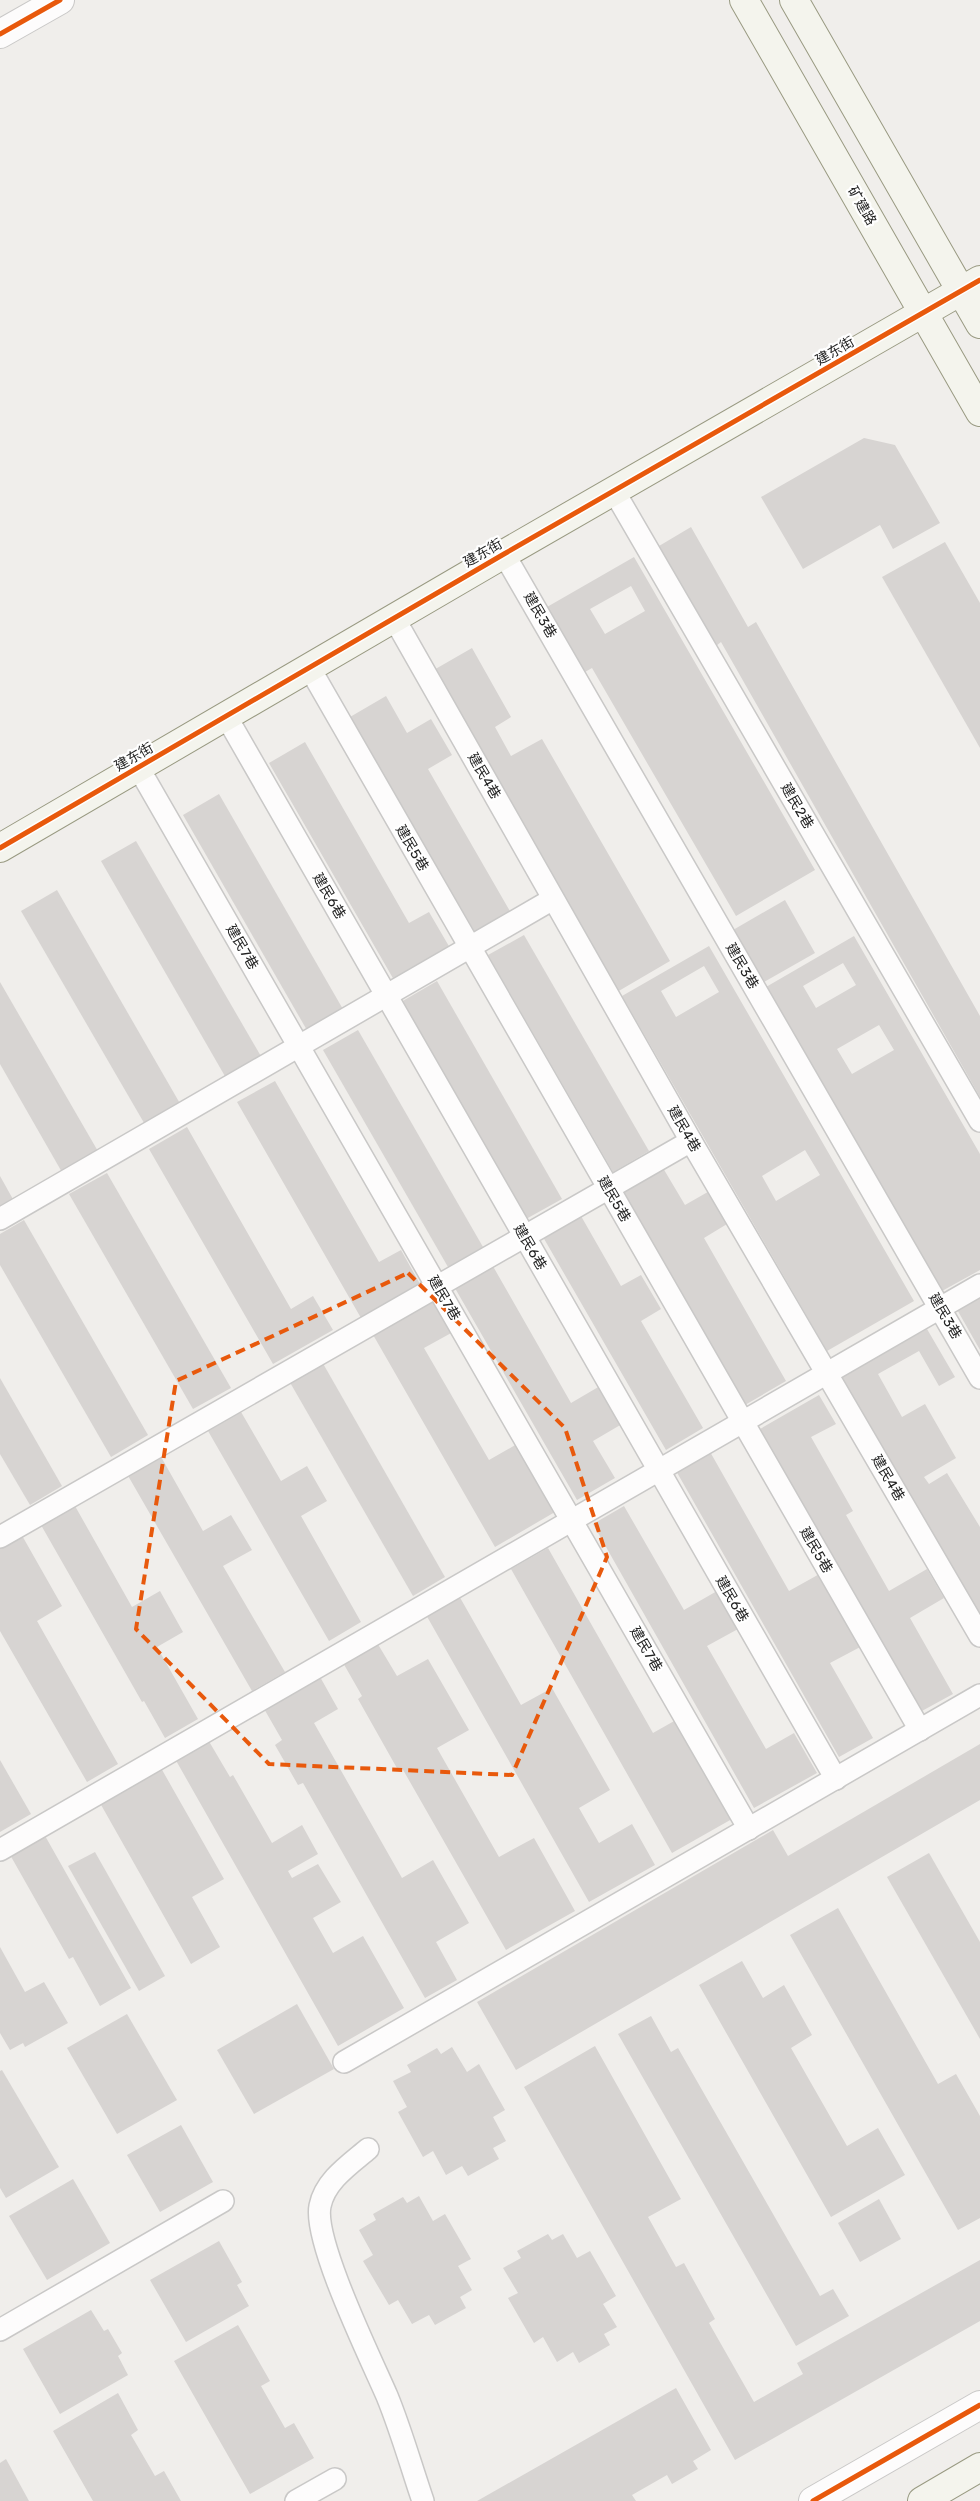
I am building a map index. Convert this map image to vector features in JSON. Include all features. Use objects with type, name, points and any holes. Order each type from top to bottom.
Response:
[{"type":"street","points":[[0,34],[60,0]]},
{"type":"street","name":"矿建路","points":[[744,0],[980,412]]},
{"type":"street","points":[[794,0],[970,285],[980,324]]},
{"type":"street","name":"建东街","points":[[0,848],[970,285]]},
{"type":"street","points":[[814,2501],[980,2405]]},
{"type":"street","points":[[922,2501],[980,2467]]},
{"type":"lane","name":"建民2巷","points":[[614,491],[980,1121]]},
{"type":"lane","name":"建民3巷","points":[[504,554],[980,1378]]},
{"type":"lane","name":"建民4巷","points":[[394,618],[691,1141],[980,1636]]},
{"type":"lane","name":"建民5巷","points":[[309,667],[920,1730]]},
{"type":"lane","name":"建民6巷","points":[[226,716],[836,1779]]},
{"type":"lane","name":"建民7巷","points":[[138,767],[749,1828]]},
{"type":"lane","points":[[0,1220],[554,899]]},
{"type":"lane","points":[[0,1537],[691,1141]]},
{"type":"lane","points":[[0,1850],[980,1285]]},
{"type":"lane","points":[[344,2062],[980,1695]]},
{"type":"lane","points":[[368,2149],[340,2172],[327,2189],[320,2207],[322,2232],[333,2269],[388,2398],[423,2501]]},
{"type":"lane","points":[[0,2330],[223,2201]]},
{"type":"lane","points":[[296,2501],[335,2479]]},
{"type":"highlighted area","points":[[408,1273],[565,1428],[607,1557],[512,1775],[269,1764],[136,1629],[176,1381]]},
{"type":"building","points":[[864,438],[895,445],[940,523],[893,549],[880,525],[803,569],[761,497]]},
{"type":"building","points":[[691,527],[748,627],[756,622],[980,1016],[980,1097],[721,642],[716,646],[659,546]]},
{"type":"building","points":[[945,542],[980,603],[980,748],[882,577]]},
{"type":"building","points":[[634,557],[815,870],[736,916],[592,668],[585,672],[547,607]],"holes":[[[631,586],[645,611],[605,634],[590,609]]]},
{"type":"building","points":[[472,648],[511,717],[495,727],[511,756],[542,739],[670,961],[617,992],[432,671]]},
{"type":"building","points":[[386,696],[407,733],[431,719],[452,755],[428,769],[511,913],[476,934],[350,717]]},
{"type":"building","points":[[305,742],[409,923],[429,912],[450,948],[394,980],[269,763]]},
{"type":"building","points":[[219,794],[344,1011],[308,1032],[183,815]]},
{"type":"building","points":[[136,841],[262,1058],[226,1078],[101,861]]},
{"type":"building","points":[[57,890],[182,1107],[147,1128],[21,911]]},
{"type":"building","points":[[785,900],[815,953],[764,982],[733,930]]},
{"type":"building","points":[[524,935],[649,1151],[613,1172],[488,955]]},
{"type":"building","points":[[854,936],[980,1154],[980,1270],[942,1291],[766,987]],"holes":[[[843,963],[856,985],[816,1008],[803,986]],[[879,1025],[894,1050],[852,1074],[837,1049]]]},
{"type":"building","points":[[709,946],[914,1301],[827,1351],[622,996]],"holes":[[[704,966],[719,992],[676,1017],[661,991]],[[805,1150],[820,1175],[776,1201],[762,1176]]]},
{"type":"building","points":[[437,981],[562,1199],[526,1219],[401,1002]]},
{"type":"building","points":[[0,982],[99,1153],[63,1174],[0,1064]]},
{"type":"building","points":[[358,1030],[483,1247],[448,1267],[323,1050]]},
{"type":"building","points":[[275,1081],[379,1262],[401,1250],[420,1284],[361,1318],[237,1102]]},
{"type":"building","points":[[187,1127],[291,1309],[313,1296],[333,1330],[273,1364],[149,1149]]},
{"type":"building","points":[[663,1168],[685,1205],[713,1189],[732,1221],[704,1238],[786,1381],[745,1405],[622,1192]]},
{"type":"building","points":[[107,1173],[231,1388],[193,1409],[69,1194]]},
{"type":"building","points":[[0,1176],[14,1201],[0,1209]]},
{"type":"building","points":[[581,1216],[621,1286],[641,1275],[661,1309],[641,1321],[703,1428],[666,1450],[543,1237]]},
{"type":"building","points":[[24,1220],[148,1435],[111,1457],[0,1265],[0,1234]]},
{"type":"building","points":[[490,1261],[571,1403],[600,1386],[622,1424],[593,1441],[615,1478],[577,1500],[452,1283]]},
{"type":"building","points":[[980,1292],[980,1350],[955,1306]]},
{"type":"building","points":[[433,1298],[453,1332],[424,1348],[489,1460],[517,1444],[555,1512],[495,1547],[372,1333]]},
{"type":"building","points":[[927,1329],[955,1377],[939,1386],[919,1351],[878,1374],[902,1417],[925,1404],[956,1458],[924,1477],[929,1484],[947,1473],[980,1527],[980,1624],[840,1378]]},
{"type":"building","points":[[321,1360],[445,1577],[413,1596],[288,1379]]},
{"type":"building","points":[[0,1378],[62,1486],[30,1505],[0,1454]]},
{"type":"building","points":[[819,1395],[836,1424],[811,1437],[853,1511],[846,1515],[889,1591],[927,1569],[944,1598],[910,1618],[953,1694],[920,1712],[760,1429]]},
{"type":"building","points":[[237,1405],[281,1481],[307,1466],[327,1501],[301,1516],[361,1622],[329,1641],[204,1424]]},
{"type":"building","points":[[709,1450],[789,1591],[823,1572],[864,1645],[830,1663],[873,1738],[839,1757],[675,1469]]},
{"type":"building","points":[[160,1455],[203,1531],[231,1515],[252,1550],[223,1566],[285,1672],[252,1691],[127,1474]]},
{"type":"building","points":[[75,1506],[132,1607],[160,1591],[183,1632],[157,1647],[198,1719],[165,1738],[144,1701],[142,1702],[41,1525]]},
{"type":"building","points":[[624,1506],[684,1610],[717,1591],[738,1629],[707,1646],[766,1749],[794,1733],[817,1773],[754,1808],[593,1524]]},
{"type":"building","points":[[20,1532],[62,1606],[37,1621],[118,1764],[87,1782],[0,1631],[0,1544]]},
{"type":"building","points":[[548,1548],[653,1733],[683,1716],[739,1815],[672,1853],[511,1569]]},
{"type":"building","points":[[458,1594],[521,1705],[552,1688],[610,1790],[579,1808],[599,1843],[632,1824],[655,1865],[589,1902],[425,1613]]},
{"type":"building","points":[[376,1641],[397,1676],[428,1659],[469,1730],[437,1748],[499,1857],[534,1838],[575,1911],[506,1950],[402,1768],[398,1770],[358,1699],[362,1696],[342,1661]]},
{"type":"building","points":[[319,1675],[338,1709],[314,1723],[402,1878],[433,1860],[469,1923],[436,1942],[457,1980],[425,1998],[303,1783],[298,1785],[275,1745],[282,1740],[263,1707]]},
{"type":"building","points":[[207,1738],[230,1777],[233,1775],[272,1843],[302,1825],[318,1854],[288,1871],[292,1878],[318,1864],[341,1902],[313,1918],[333,1953],[363,1936],[404,2008],[338,2046],[174,1757]]},
{"type":"building","points":[[980,1744],[980,1800],[516,2070],[477,2002],[773,1830],[788,1856]]},
{"type":"building","points":[[0,1760],[31,1814],[0,1832]]},
{"type":"building","points":[[161,1768],[224,1879],[192,1897],[220,1947],[191,1964],[100,1803]]},
{"type":"building","points":[[44,1834],[131,1988],[100,2006],[73,1957],[69,1959],[9,1853]]},
{"type":"building","points":[[95,1852],[165,1976],[139,1991],[68,1866]]},
{"type":"building","points":[[929,1853],[980,1942],[980,2039],[887,1877]]},
{"type":"building","points":[[838,1908],[938,2084],[956,2074],[980,2116],[980,2218],[958,2230],[790,1935]]},
{"type":"building","points":[[0,1947],[25,1992],[44,1982],[68,2023],[25,2047],[23,2043],[10,2050],[0,2033]]},
{"type":"building","points":[[742,1961],[763,1998],[784,1985],[812,2035],[791,2048],[847,2146],[878,2128],[905,2175],[831,2217],[699,1985]]},
{"type":"building","points":[[297,2004],[334,2069],[254,2114],[217,2050]]},
{"type":"building","points":[[127,2014],[177,2100],[117,2134],[67,2048]]},
{"type":"building","points":[[651,2016],[671,2052],[678,2048],[820,2296],[833,2289],[849,2316],[796,2346],[618,2034]]},
{"type":"building","points":[[595,2046],[681,2199],[648,2217],[676,2267],[684,2263],[715,2319],[709,2323],[754,2402],[803,2374],[797,2363],[980,2260],[980,2321],[735,2460],[524,2087]]},
{"type":"building","points":[[452,2047],[467,2072],[479,2064],[505,2110],[493,2117],[506,2141],[493,2148],[499,2159],[468,2176],[462,2166],[446,2175],[433,2151],[423,2157],[398,2112],[407,2107],[393,2081],[411,2072],[407,2065],[437,2048],[441,2054]]},
{"type":"building","points":[[2,2070],[59,2167],[6,2198],[0,2188],[0,2071]]},
{"type":"building","points":[[181,2125],[213,2182],[160,2212],[127,2155]]},
{"type":"building","points":[[73,2179],[110,2243],[47,2280],[9,2216]]},
{"type":"building","points":[[419,2196],[433,2221],[445,2214],[471,2259],[458,2266],[472,2290],[460,2297],[466,2308],[435,2325],[429,2315],[412,2324],[398,2300],[389,2305],[363,2261],[373,2255],[359,2230],[376,2220],[373,2214],[403,2197],[407,2203]]},
{"type":"building","points":[[879,2199],[901,2239],[860,2262],[838,2223]]},
{"type":"building","points":[[548,2234],[552,2240],[563,2234],[577,2258],[590,2251],[616,2296],[603,2304],[617,2327],[604,2334],[610,2345],[579,2363],[573,2352],[557,2362],[543,2337],[534,2343],[508,2298],[518,2293],[503,2268],[521,2258],[517,2251]]},
{"type":"building","points":[[219,2241],[242,2282],[237,2285],[249,2306],[186,2342],[150,2280]]},
{"type":"building","points":[[91,2310],[104,2331],[108,2329],[122,2353],[118,2356],[128,2375],[60,2414],[23,2349]]},
{"type":"building","points":[[238,2325],[270,2381],[261,2386],[285,2428],[294,2423],[314,2458],[250,2494],[174,2361]]},
{"type":"building","points":[[676,2388],[711,2450],[693,2461],[698,2469],[672,2484],[667,2475],[632,2495],[636,2501],[477,2501]]},
{"type":"building","points":[[118,2393],[138,2430],[131,2435],[155,2476],[164,2471],[181,2501],[93,2501],[53,2431]]},
{"type":"building","points":[[6,2459],[29,2501],[0,2501],[0,2463]]},
{"type":"cycle path","points":[[0,34],[60,0]]},
{"type":"cycle path","points":[[0,848],[504,554],[980,280]]},
{"type":"cycle path","points":[[813,2501],[980,2405]]}]
